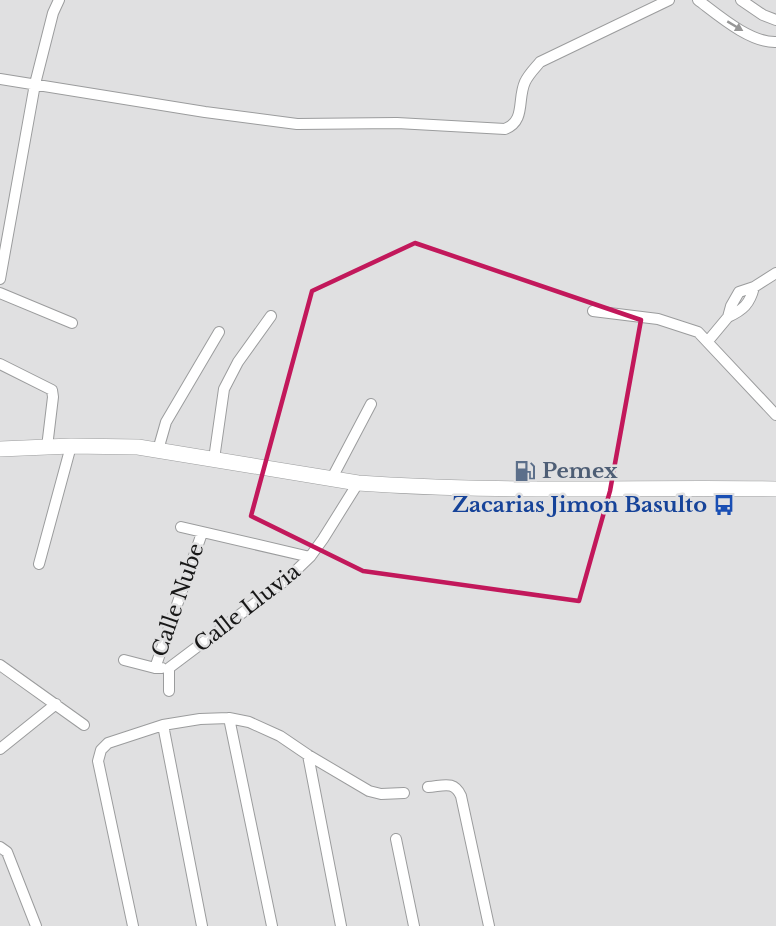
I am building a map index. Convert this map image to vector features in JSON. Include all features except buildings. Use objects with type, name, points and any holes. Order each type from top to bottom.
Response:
[{"type":"street","points":[[0,279],[35,84],[53,13],[59,0]]},
{"type":"street","points":[[0,79],[205,112],[297,124],[397,123],[505,129],[516,121],[526,80],[540,62],[669,0]]},
{"type":"street","points":[[698,0],[758,39],[776,42]]},
{"type":"street","points":[[741,0],[752,9],[774,20],[776,32]]},
{"type":"street","points":[[708,341],[728,317],[730,306],[739,292],[754,287],[776,273]]},
{"type":"street","points":[[0,293],[72,323]]},
{"type":"street","points":[[593,311],[658,319],[698,332],[776,415]]},
{"type":"street","points":[[214,459],[224,389],[238,362],[271,316]]},
{"type":"street","points":[[158,450],[166,422],[219,332]]},
{"type":"street","points":[[0,364],[52,390],[47,447]]},
{"type":"street","points":[[332,478],[371,404]]},
{"type":"street","points":[[39,564],[71,446]]},
{"type":"street","points":[[0,449],[71,446],[138,447],[358,483],[544,489],[776,489]]},
{"type":"street","name":"Calle Lluvia","points":[[169,668],[286,580],[310,557],[358,483]]},
{"type":"street","points":[[181,527],[310,557]]},
{"type":"street","name":"Calle Nube","points":[[155,668],[202,533]]},
{"type":"street","points":[[124,660],[155,668],[169,668],[169,691]]},
{"type":"street","points":[[0,665],[84,725]]},
{"type":"street","points":[[0,749],[56,704]]},
{"type":"street","points":[[229,718],[272,926]]},
{"type":"street","points":[[133,926],[98,761],[100,750],[108,743],[163,725],[200,719],[229,718],[249,722],[280,736],[369,791],[381,794],[404,792]]},
{"type":"street","points":[[163,725],[202,926]]},
{"type":"street","points":[[308,755],[341,926]]},
{"type":"street","points":[[428,787],[453,785],[461,796],[489,926]]},
{"type":"street","points":[[396,839],[414,926]]},
{"type":"street","points":[[0,846],[7,852],[36,926]]},
{"type":"highlighted area","points":[[415,243],[641,320],[610,491],[579,601],[363,571],[251,516],[312,291]]},
{"type":"place","name":"Pemex","points":[[525,471]]},
{"type":"place","name":"Zacarias Jimon Basulto","points":[[724,505]]}]
